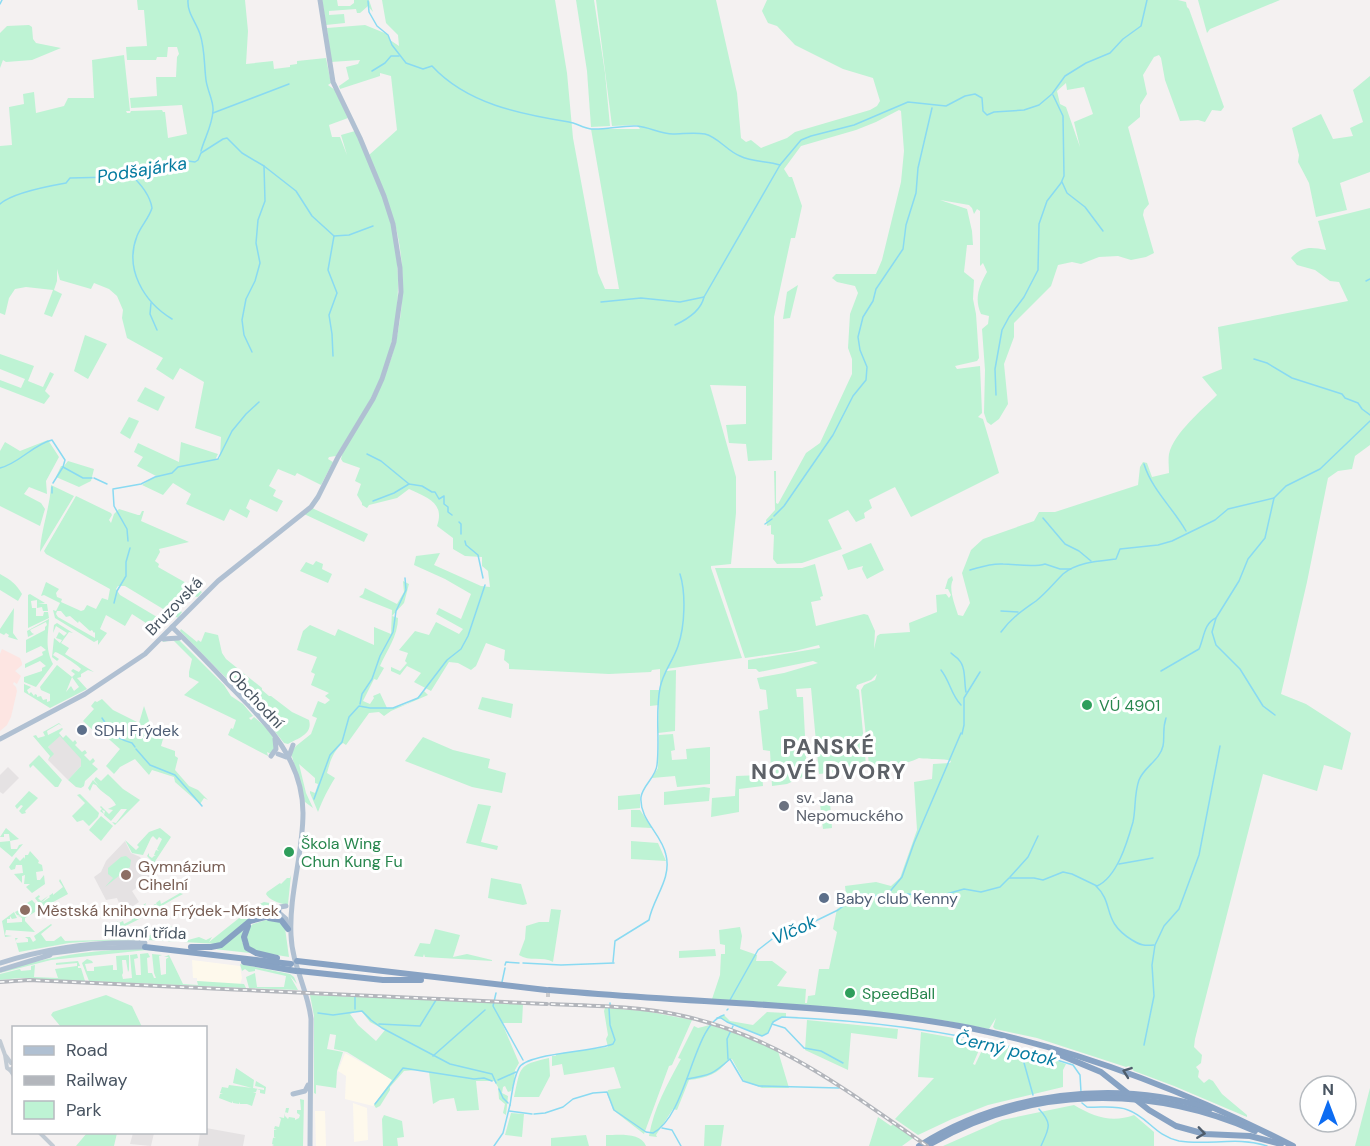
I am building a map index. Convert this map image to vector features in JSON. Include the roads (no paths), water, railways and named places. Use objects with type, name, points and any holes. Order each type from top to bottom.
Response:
[{"type":"highway","points":[[277,958],[252,952],[244,943],[244,933],[255,922],[284,913]]},
{"type":"highway","points":[[191,947],[221,945],[250,921],[284,913]]},
{"type":"highway","points":[[268,918],[281,920],[290,926]]},
{"type":"highway","points":[[145,945],[383,980],[421,978],[548,992],[851,1011],[922,1020],[1058,1050],[1125,1071],[1182,1093],[1293,1146]]},
{"type":"highway","name":"Hlavní třída","points":[[145,945],[191,947],[277,958],[295,966],[364,969],[421,978]]},
{"type":"highway","points":[[989,1034],[1079,1061],[1101,1072],[1170,1124],[1205,1134],[1250,1136],[1283,1145]]},
{"type":"highway","points":[[919,1146],[968,1121],[1002,1109],[1038,1100],[1077,1096],[1143,1095],[1184,1102],[1256,1127]]},
{"type":"highway","points":[[1085,1096],[1143,1099],[1184,1106],[1237,1123],[1283,1145]]},
{"type":"highway","points":[[927,1146],[935,1139]]},
{"type":"main road","name":"Bruzovská","points":[[0,740],[101,684],[145,654],[218,580],[315,502],[338,457],[373,399],[390,359],[399,315],[400,268],[395,233],[384,196],[331,75],[320,0]]},
{"type":"main road","points":[[162,639],[179,636],[177,622]]},
{"type":"main road","name":"Obchodní","points":[[171,628],[256,712],[281,743],[288,757],[299,788],[303,811],[293,898]]},
{"type":"main road","name":"Obchodní","points":[[179,636],[254,713],[288,757],[297,789],[300,817],[290,901],[284,913]]},
{"type":"main road","points":[[271,756],[276,749],[275,739]]},
{"type":"main road","points":[[278,754],[288,757],[291,745],[281,743]]},
{"type":"main road","points":[[290,926],[284,913],[293,898]]},
{"type":"main road","points":[[293,898],[290,926],[292,953],[311,1013],[309,1146]]},
{"type":"main road","points":[[0,963],[29,951],[145,945]]},
{"type":"main road","points":[[0,970],[68,949]]},
{"type":"main road","points":[[304,993],[309,1019],[309,1146]]},
{"type":"main road","points":[[293,1094],[305,1091],[308,1085]]},
{"type":"street","points":[[0,1041],[11,1067]]},
{"type":"street","points":[[41,1134],[53,1146]]},
{"type":"waterway","points":[[0,4],[2,0]]},
{"type":"waterway","points":[[188,0],[190,13],[202,40],[207,84],[213,107],[211,122],[201,151]]},
{"type":"waterway","points":[[675,325],[689,317],[700,306],[780,165],[801,140],[854,125],[908,102],[946,106],[965,96],[975,94],[982,98],[983,111],[987,115],[994,112],[1024,110],[1039,105],[1052,94],[1065,76],[1086,63],[1110,53],[1123,39],[1141,26],[1147,0]]},
{"type":"waterway","points":[[368,1],[369,12],[377,26],[388,35],[392,45],[406,63],[423,69],[432,66],[461,90],[495,105],[591,129],[637,126],[669,134],[705,134],[735,154],[780,165]]},
{"type":"waterway","points":[[372,71],[391,56],[399,56]]},
{"type":"waterway","points":[[213,113],[289,84]]},
{"type":"waterway","points":[[996,395],[995,369],[1002,330],[1024,297],[1038,270],[1039,224],[1047,201],[1064,176],[1063,116],[1053,95]]},
{"type":"waterway","points":[[774,516],[784,506],[833,435],[853,396],[866,380],[867,367],[860,350],[858,337],[863,317],[873,301],[876,289],[903,249],[906,225],[916,193],[918,168],[932,108]]},
{"type":"waterway","name":"Podšajárka","points":[[0,204],[22,193],[66,183],[70,178],[114,177],[125,175],[141,166],[181,160],[195,162],[201,153],[227,138],[242,153],[264,166],[296,191],[312,216],[334,236],[328,270],[337,293],[329,315],[333,356]]},
{"type":"waterway","points":[[252,352],[244,335],[242,320],[246,299],[255,281],[260,263],[256,243],[258,220],[265,201],[264,166]]},
{"type":"waterway","points":[[129,173],[144,189],[152,208],[137,236],[133,260],[135,272],[145,294],[153,304],[172,319]]},
{"type":"waterway","points":[[1062,182],[1067,193],[1085,207],[1103,231]]},
{"type":"waterway","points":[[334,236],[349,235],[373,226]]},
{"type":"waterway","points":[[1366,281],[1370,279]]},
{"type":"waterway","points":[[601,302],[641,298],[680,302],[704,297]]},
{"type":"waterway","points":[[151,303],[150,314],[157,330]]},
{"type":"waterway","points":[[1254,359],[1267,363],[1292,378],[1342,394],[1345,398],[1358,403],[1370,415]]},
{"type":"waterway","points":[[113,489],[141,484],[155,477],[172,473],[178,467],[218,459],[232,431],[259,402]]},
{"type":"waterway","points":[[1275,715],[1263,706],[1240,669],[1216,645],[1212,632],[1216,618],[1239,581],[1248,559],[1265,538],[1274,498],[1286,486],[1320,469],[1370,421]]},
{"type":"waterway","points":[[0,468],[52,440],[65,460],[63,467],[83,478],[92,478]]},
{"type":"waterway","points":[[367,454],[381,461],[409,484],[422,486],[435,492],[439,499],[444,496],[444,504],[452,515]]},
{"type":"waterway","points":[[1144,464],[1157,491],[1186,531]]},
{"type":"waterway","points":[[53,483],[63,467]]},
{"type":"waterway","points":[[94,478],[107,484]]},
{"type":"waterway","points":[[373,501],[409,484]]},
{"type":"waterway","points":[[52,487],[52,493]]},
{"type":"waterway","points":[[113,490],[114,506],[127,529],[128,541]]},
{"type":"waterway","points":[[1001,632],[1013,619],[1040,598],[1063,574],[1075,567],[1116,559],[1120,549],[1158,545],[1172,541],[1215,520],[1228,509],[1274,498]]},
{"type":"waterway","points":[[1043,518],[1065,544],[1079,551],[1091,561]]},
{"type":"waterway","points":[[765,524],[772,519]]},
{"type":"waterway","points":[[459,522],[461,534]]},
{"type":"waterway","points":[[465,541],[466,545],[478,555],[483,578]]},
{"type":"waterway","points":[[114,603],[117,591],[126,576],[126,562],[130,548]]},
{"type":"waterway","points":[[970,570],[999,564],[1030,566],[1045,564],[1060,569],[1071,569]]},
{"type":"waterway","points":[[613,962],[615,941],[649,920],[666,872],[664,847],[647,820],[641,805],[641,797],[656,769],[660,688],[674,657],[682,629],[684,600],[680,574]]},
{"type":"waterway","points":[[360,704],[362,694],[372,679],[380,656],[393,632],[396,611],[406,590],[405,578]]},
{"type":"waterway","points":[[314,799],[330,755],[342,742],[349,717],[359,706],[393,708],[418,698],[447,660],[461,649],[468,636],[485,585]]},
{"type":"waterway","points":[[1001,611],[1018,612]]},
{"type":"waterway","points":[[1161,671],[1199,649],[1209,623],[1216,618]]},
{"type":"waterway","points":[[951,653],[963,667],[966,692]]},
{"type":"waterway","points":[[941,670],[961,705]]},
{"type":"waterway","points":[[962,734],[964,698],[980,672]]},
{"type":"waterway","points":[[102,718],[108,727]]},
{"type":"waterway","name":"Vlčok","points":[[730,1000],[758,950],[780,933],[797,930],[838,910],[860,894],[879,896],[908,894],[936,897],[964,889],[981,892],[1000,887],[1009,878],[1043,880],[1063,872],[1097,886],[1104,882],[1116,867],[1124,849],[1133,822],[1139,780],[1161,751],[1166,718]]},
{"type":"waterway","points":[[99,723],[135,747]]},
{"type":"waterway","points":[[887,895],[902,877],[961,733]]},
{"type":"waterway","points":[[1144,1045],[1154,996],[1152,965],[1155,945],[1164,926],[1179,909],[1199,855],[1220,746]]},
{"type":"waterway","points":[[136,749],[150,765],[175,775],[202,806]]},
{"type":"waterway","points":[[1010,877],[1028,857],[1038,836]]},
{"type":"waterway","points":[[1119,864],[1153,858]]},
{"type":"waterway","points":[[1096,886],[1105,899],[1112,919],[1122,933],[1140,944],[1154,945]]},
{"type":"waterway","points":[[505,965],[506,962],[519,963]]},
{"type":"waterway","points":[[523,963],[561,965],[614,963]]},
{"type":"waterway","points":[[502,982],[505,968]]},
{"type":"waterway","points":[[496,993],[493,1006],[523,1060]]},
{"type":"waterway","points":[[355,997],[355,1009]]},
{"type":"waterway","points":[[379,1024],[420,1026],[436,1000]]},
{"type":"waterway","points":[[510,1105],[515,1076],[524,1063],[547,1056],[613,1044],[615,1040],[610,1025],[609,1008]]},
{"type":"waterway","points":[[433,1056],[485,1010]]},
{"type":"waterway","points":[[318,1013],[333,1015],[362,1011],[382,1028],[450,1064],[492,1074],[496,1083]]},
{"type":"waterway","name":"Vlčok","points":[[534,1114],[563,1107],[573,1099],[593,1093],[607,1092],[614,1110],[646,1132],[653,1133],[665,1123],[674,1108],[705,1034],[713,1022],[724,1015]]},
{"type":"waterway","name":"Černý potok","points":[[717,1018],[762,1036],[768,1033],[773,1022],[782,1017],[893,1026],[966,1037],[1073,1065],[1080,1075],[1081,1092]]},
{"type":"waterway","points":[[772,1024],[785,1028],[804,1048],[821,1051],[843,1063]]},
{"type":"waterway","points":[[728,1059],[727,1039],[733,1026]]},
{"type":"waterway","points":[[1021,1052],[1033,1095]]},
{"type":"waterway","points":[[687,1079],[711,1073],[730,1059],[743,1081],[759,1086],[839,1088]]},
{"type":"waterway","name":"Černý potok","points":[[375,1104],[403,1068],[474,1079],[484,1078],[492,1081]]},
{"type":"waterway","name":"Vlčok","points":[[498,1080],[516,1072]]},
{"type":"waterway","name":"Černý potok","points":[[499,1089],[508,1103]]},
{"type":"waterway","name":"Černý potok","points":[[1082,1103],[1087,1107],[1123,1108],[1135,1113],[1164,1135],[1179,1141],[1234,1141],[1267,1146]]},
{"type":"waterway","name":"Vlčok","points":[[494,1146],[503,1133],[510,1105]]},
{"type":"waterway","points":[[1039,1109],[1048,1123],[1041,1146]]},
{"type":"waterway","name":"Vlčok","points":[[509,1111],[532,1114]]},
{"type":"waterway","points":[[662,1128],[672,1130],[681,1146]]},
{"type":"railway","points":[[0,982],[29,980],[547,1004]]},
{"type":"railway","points":[[551,1004],[659,1011],[710,1023],[744,1035],[777,1050],[837,1084],[927,1146]]},
{"type":"place","name":"VÚ 4901","points":[[1087,705]]},
{"type":"place","name":"SDH Frýdek","points":[[82,730]]},
{"type":"place","name":"sv. Jana Nepomuckého","points":[[784,806]]},
{"type":"place","name":"Škola Wing Chun Kung Fu","points":[[289,852]]},
{"type":"place","name":"Gymnázium Cihelní","points":[[126,875]]},
{"type":"place","name":"Baby club Kenny","points":[[824,898]]},
{"type":"place","name":"Městská knihovna Frýdek-Místek","points":[[25,910]]},
{"type":"place","name":"SpeedBall","points":[[850,993]]},
{"type":"district","name":"PANSKÉ NOVÉ DVORY","points":[[829,758]]}]
